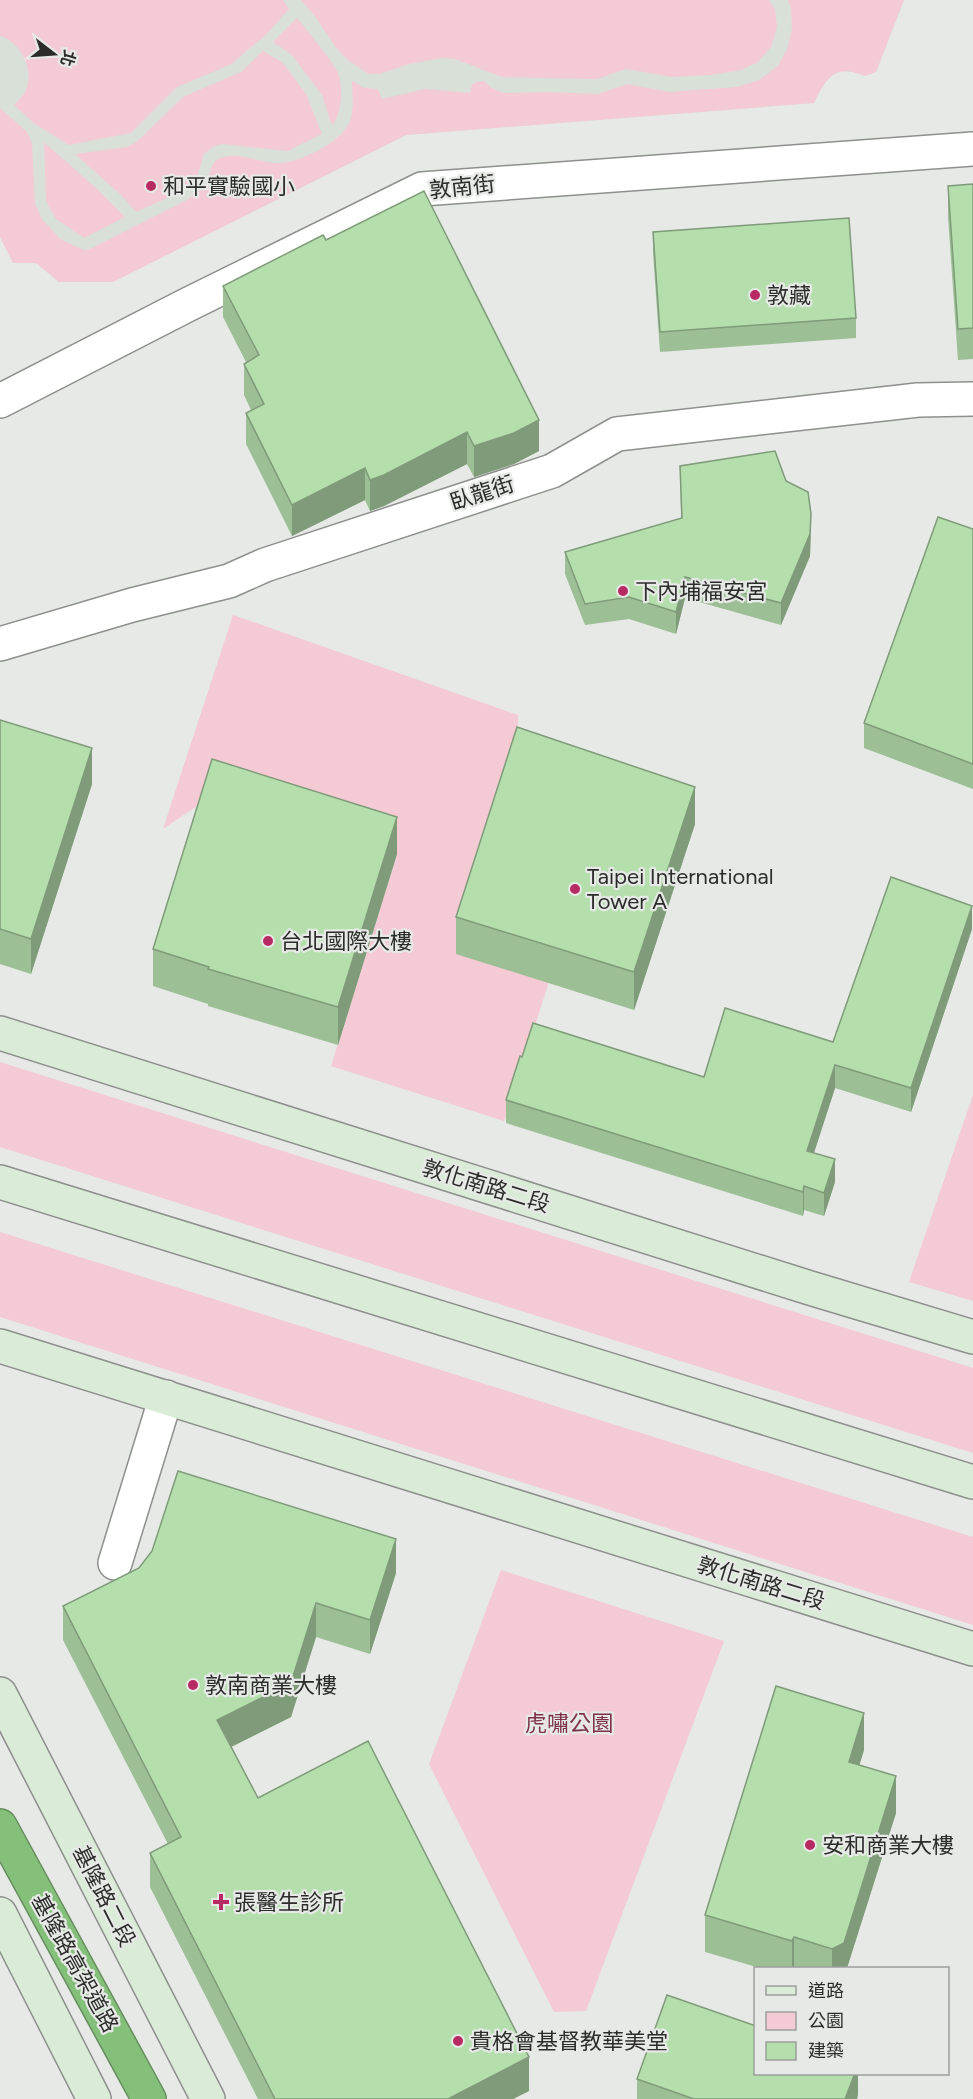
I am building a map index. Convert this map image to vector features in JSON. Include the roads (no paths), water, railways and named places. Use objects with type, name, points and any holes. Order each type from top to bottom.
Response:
[{"type":"highway","name":"基隆路高架道路","points":[[0,1826],[149,2099]]},
{"type":"main road","name":"敦化南路二段","points":[[0,1033],[810,1288],[973,1337]]},
{"type":"main road","points":[[0,1182],[973,1482]]},
{"type":"main road","name":"敦化南路二段","points":[[0,1346],[973,1649]]},
{"type":"main road","name":"基隆路二段","points":[[0,1694],[208,2099]]},
{"type":"main road","points":[[0,1914],[94,2099]]},
{"type":"street","name":"敦南街","points":[[0,401],[187,305],[422,189],[973,150]]},
{"type":"street","name":"臥龍街","points":[[0,644],[132,605],[229,581],[265,565],[552,471],[617,434],[918,400],[973,399]]},
{"type":"street","points":[[115,1563],[166,1397]]},
{"type":"place","name":"和平實驗國小","points":[[151,186]]},
{"type":"place","name":"敦藏","points":[[755,295]]},
{"type":"place","name":"下內埔福安宮","points":[[623,591]]},
{"type":"place","name":"Taipei International Tower A","points":[[575,889]]},
{"type":"place","name":"台北國際大樓","points":[[268,941]]},
{"type":"place","name":"敦南商業大樓","points":[[193,1685]]},
{"type":"place","name":"安和商業大樓","points":[[810,1845]]},
{"type":"place","name":"張醫生診所","points":[[221,1902]]},
{"type":"place","name":"貴格會基督教華美堂","points":[[458,2041]]},
{"type":"park label","name":"虎嘯公園","points":[[569,1723]]}]
